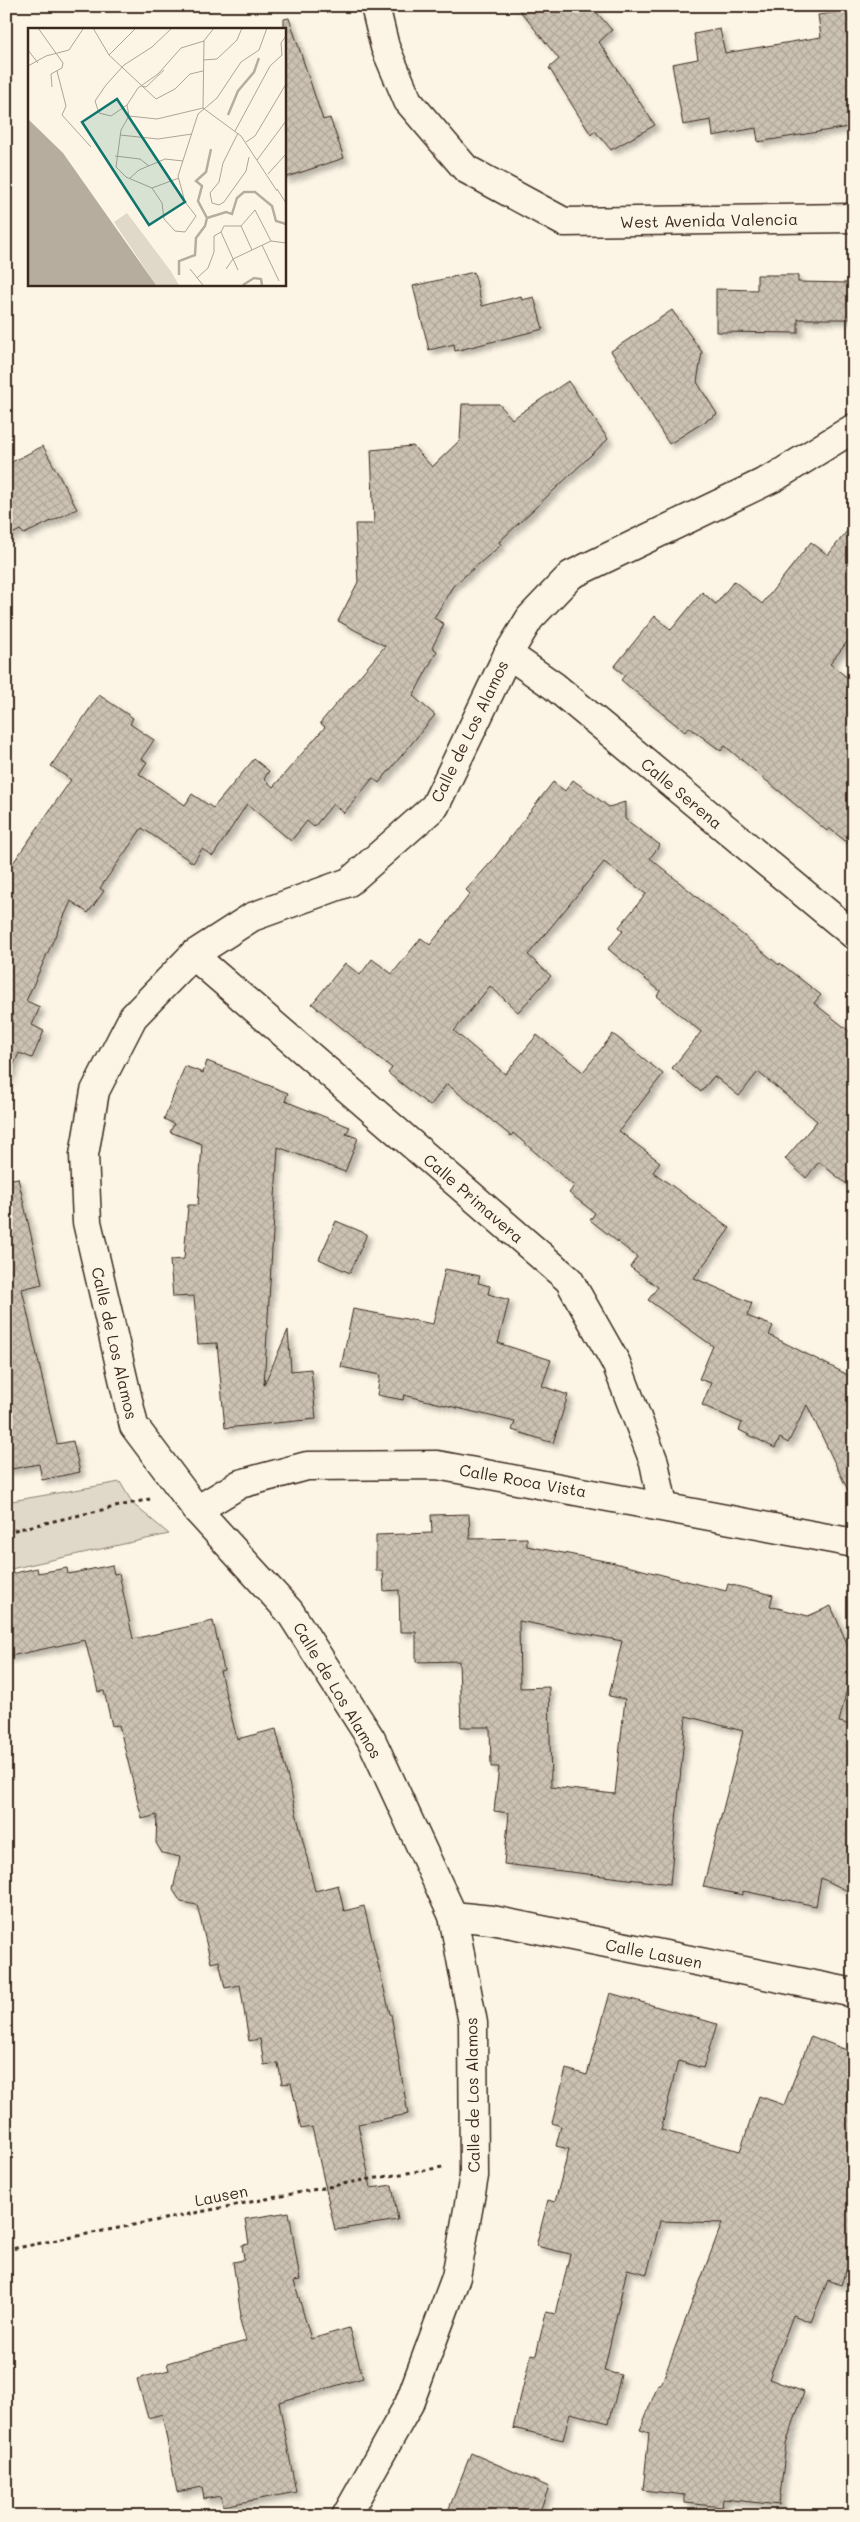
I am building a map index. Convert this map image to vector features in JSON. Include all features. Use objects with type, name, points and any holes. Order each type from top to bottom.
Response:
[{"type":"street","name":"West Avenida Valencia","points":[[375,6],[385,46],[408,101],[466,169],[564,222],[854,218]]},
{"type":"street","name":"Calle de Los Alamos","points":[[346,2516],[409,2404],[456,2278],[474,2176],[473,2023],[453,1916],[366,1732],[290,1612],[190,1501],[134,1426],[87,1222],[84,1155],[95,1091],[133,1017],[193,955],[252,918],[348,882],[435,806],[508,654],[530,618],[571,576],[775,477],[854,428]]},
{"type":"street","name":"Calle Serena","points":[[508,654],[554,686],[854,935]]},
{"type":"street","name":"Calle Primavera","points":[[193,955],[569,1280],[616,1363],[654,1462],[663,1506]]},
{"type":"street","name":"Calle Roca Vista","points":[[190,1501],[240,1484],[307,1466],[437,1465],[854,1543]]},
{"type":"street","name":"Calle Lasuen","points":[[453,1916],[492,1920],[854,1993]]},
{"type":"path","points":[[6,1532],[190,1501]]},
{"type":"path","name":"Lausen","points":[[6,2250],[441,2167]]},
{"type":"shaded area","points":[[120,1482],[133,1504],[169,1534],[6,1570],[6,1502]]},
{"type":"building","points":[[516,6],[591,6],[612,30],[599,42],[655,125],[611,150],[595,131],[591,135],[549,68],[559,59]]},
{"type":"building","points":[[854,10],[854,126],[758,142],[756,128],[713,136],[711,120],[683,125],[672,64],[698,59],[694,34],[720,29],[725,53],[821,37],[818,15]]},
{"type":"building","points":[[289,18],[323,120],[330,118],[344,158],[285,178],[285,28],[284,19]]},
{"type":"building","points":[[474,272],[482,306],[521,296],[522,300],[534,297],[543,329],[455,351],[454,344],[429,350],[413,286]]},
{"type":"building","points":[[757,275],[798,275],[798,282],[850,283],[850,319],[798,319],[798,333],[716,332],[716,289],[757,290]]},
{"type":"building","points":[[672,310],[702,352],[697,382],[717,414],[669,444],[611,351]]},
{"type":"building","points":[[568,381],[608,439],[499,542],[501,545],[453,586],[434,618],[444,624],[432,648],[437,651],[413,696],[435,715],[379,783],[373,778],[344,813],[333,804],[314,827],[307,821],[291,841],[247,804],[213,856],[202,849],[193,863],[142,828],[100,888],[104,891],[88,913],[71,901],[26,1001],[40,1007],[32,1025],[44,1031],[32,1058],[19,1053],[6,1082],[6,873],[71,780],[51,766],[99,695],[133,718],[130,724],[154,740],[141,759],[147,762],[139,774],[185,805],[192,794],[213,808],[254,759],[269,771],[264,779],[273,787],[325,727],[320,723],[385,646],[338,621],[358,582],[355,524],[374,524],[371,450],[413,446],[432,467],[460,440],[462,404],[499,404],[512,419]]},
{"type":"building","points":[[43,446],[77,509],[24,534],[20,530],[6,537],[6,465]]},
{"type":"building","points":[[854,522],[854,633],[830,664],[854,683],[854,848],[829,828],[827,831],[725,746],[721,751],[689,727],[685,732],[621,680],[625,675],[614,667],[655,616],[671,630],[702,592],[716,604],[734,581],[762,604],[811,542],[828,555]]},
{"type":"building","points":[[573,780],[609,807],[625,802],[625,819],[660,845],[650,858],[779,965],[780,963],[821,995],[814,1003],[854,1035],[854,1190],[819,1162],[806,1178],[785,1159],[817,1121],[758,1072],[739,1096],[714,1076],[701,1092],[672,1068],[701,1032],[657,996],[660,991],[608,949],[623,931],[619,927],[646,894],[604,862],[528,955],[551,976],[518,1012],[490,986],[454,1031],[505,1074],[537,1035],[583,1072],[613,1034],[663,1074],[619,1131],[660,1162],[653,1172],[730,1228],[694,1278],[752,1303],[747,1316],[773,1326],[769,1335],[854,1378],[854,1503],[807,1405],[788,1443],[780,1438],[775,1448],[739,1430],[742,1423],[702,1405],[711,1383],[699,1379],[713,1346],[648,1300],[658,1287],[630,1267],[637,1257],[590,1220],[595,1213],[569,1193],[574,1186],[513,1133],[511,1136],[447,1084],[430,1106],[388,1073],[392,1068],[312,1004],[345,963],[360,975],[372,959],[392,974],[421,938],[430,945],[470,894],[466,890],[492,861],[553,782],[565,791]]},
{"type":"building","points":[[207,1061],[288,1093],[285,1101],[350,1127],[346,1134],[358,1138],[345,1172],[278,1147],[264,1385],[288,1330],[291,1371],[311,1369],[316,1419],[225,1428],[217,1343],[198,1344],[194,1296],[173,1297],[170,1260],[184,1259],[188,1205],[198,1205],[202,1144],[170,1132],[174,1124],[164,1119],[185,1066],[203,1073]]},
{"type":"building","points":[[18,1178],[42,1284],[22,1289],[57,1444],[73,1441],[80,1472],[42,1480],[39,1464],[6,1470],[6,1180]]},
{"type":"building","points":[[336,1221],[367,1234],[350,1273],[319,1259]]},
{"type":"building","points":[[445,1269],[480,1276],[478,1283],[490,1286],[488,1294],[509,1300],[498,1343],[551,1360],[542,1386],[568,1395],[553,1443],[512,1430],[515,1422],[404,1395],[403,1400],[377,1395],[380,1375],[341,1367],[353,1309],[433,1324]]},
{"type":"building","points":[[469,1514],[470,1539],[527,1538],[527,1546],[615,1563],[726,1591],[728,1584],[773,1595],[770,1606],[808,1616],[831,1606],[854,1660],[839,1722],[854,1725],[854,1894],[821,1878],[816,1906],[743,1891],[743,1895],[703,1887],[743,1731],[686,1716],[670,1884],[504,1864],[509,1813],[494,1811],[499,1767],[491,1767],[490,1727],[461,1727],[459,1661],[416,1662],[416,1632],[400,1632],[399,1590],[384,1591],[383,1571],[376,1571],[376,1535],[432,1533],[431,1515]],"holes":[[[519,1621],[622,1641],[609,1696],[625,1699],[615,1794],[551,1787],[549,1687],[520,1688]]]},
{"type":"building","points":[[112,1565],[114,1574],[119,1573],[133,1639],[213,1621],[224,1670],[220,1671],[237,1739],[276,1729],[315,1891],[338,1885],[344,1911],[364,1906],[391,2014],[408,2114],[358,2124],[371,2188],[392,2185],[398,2220],[335,2230],[312,2127],[301,2129],[291,2083],[282,2084],[278,2063],[264,2065],[260,2039],[249,2041],[240,1985],[225,1988],[219,1961],[211,1963],[197,1905],[181,1902],[173,1890],[180,1857],[162,1853],[156,1843],[157,1815],[142,1819],[119,1725],[112,1726],[104,1691],[98,1692],[85,1640],[6,1657],[6,1575],[37,1568],[38,1573],[67,1568],[68,1574]]},
{"type":"building","points":[[610,1993],[717,2024],[703,2068],[678,2061],[661,2130],[740,2151],[759,2096],[784,2105],[811,2036],[854,2053],[854,2248],[841,2285],[828,2280],[811,2322],[793,2315],[769,2379],[804,2392],[786,2444],[779,2505],[723,2499],[722,2507],[685,2503],[685,2495],[643,2490],[649,2433],[640,2430],[658,2385],[661,2385],[722,2223],[660,2221],[647,2274],[627,2269],[604,2371],[621,2375],[609,2423],[570,2413],[563,2440],[513,2428],[531,2354],[536,2355],[546,2312],[556,2314],[570,2254],[536,2246],[548,2200],[555,2202],[569,2149],[556,2146],[561,2126],[552,2123],[566,2069],[587,2075]]},
{"type":"building","points":[[289,2212],[300,2280],[294,2281],[311,2339],[349,2328],[363,2378],[279,2402],[296,2492],[223,2506],[221,2496],[204,2499],[202,2487],[177,2492],[162,2414],[148,2418],[137,2379],[169,2370],[167,2363],[246,2341],[239,2317],[241,2316],[233,2262],[244,2260],[242,2245],[249,2244],[245,2219]]},
{"type":"building","points":[[471,2453],[549,2487],[538,2516],[446,2516]]}]
